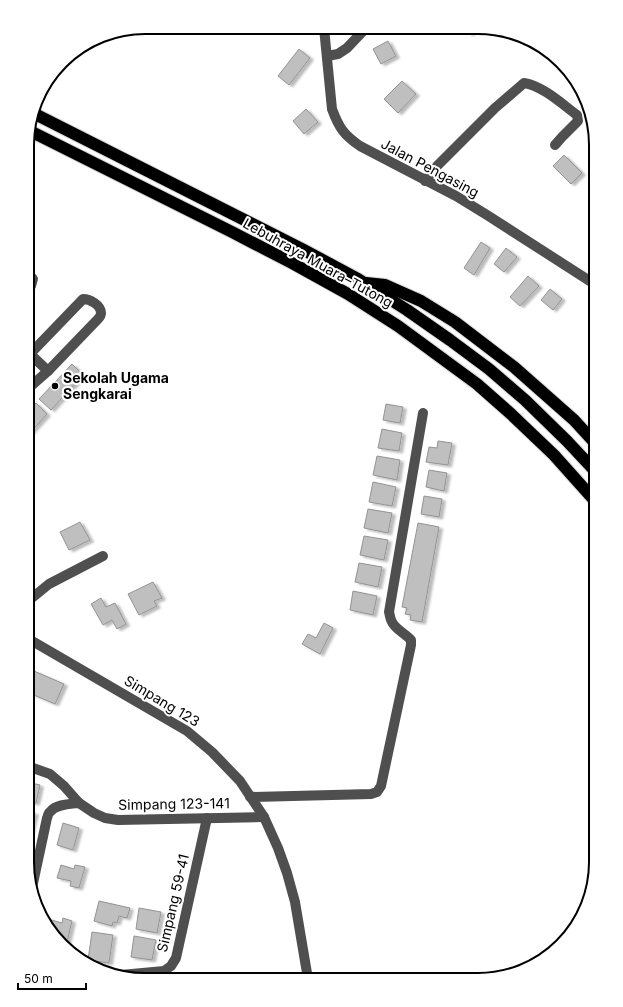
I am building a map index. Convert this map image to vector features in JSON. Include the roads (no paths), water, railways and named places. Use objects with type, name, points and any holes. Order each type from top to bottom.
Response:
[{"type":"highway","name":"Lebuhraya Muara–Tutong","points":[[38,116],[302,249],[363,282],[407,310],[489,369],[525,400],[589,465]]},
{"type":"highway","name":"Lebuhraya Muara–Tutong","points":[[35,133],[285,260],[348,294],[398,326],[477,384],[554,455],[589,494]]},
{"type":"highway","points":[[363,282],[385,285],[421,301],[455,322],[514,367],[574,420],[589,436]]},
{"type":"street","name":"Jalan Pengasing","points":[[325,34],[332,109],[342,130],[351,140],[487,214],[589,280]]},
{"type":"street","points":[[327,56],[338,54],[347,48],[360,34]]},
{"type":"street","points":[[425,181],[495,108],[524,83],[532,84],[577,115],[578,121],[556,145]]},
{"type":"street","points":[[34,349],[83,299],[90,300],[98,306],[101,311],[98,319],[48,371],[34,383]]},
{"type":"street","points":[[34,358],[48,371]]},
{"type":"street","points":[[250,797],[371,794],[377,792],[381,786],[411,645],[411,640],[392,622],[388,612],[423,413]]},
{"type":"street","points":[[34,596],[49,584],[103,556]]},
{"type":"street","name":"Simpang 123","points":[[34,642],[187,731],[212,752],[240,781],[264,817],[287,873],[295,902],[306,973]]},
{"type":"street","name":"Simpang 123-141","points":[[34,768],[50,774],[64,786],[79,803],[105,818],[118,820],[264,817]]},
{"type":"street","points":[[35,875],[47,818],[50,812],[56,807],[79,803]]},
{"type":"street","name":"Simpang 59-41","points":[[144,973],[164,971],[171,966],[176,958],[207,818]]},
{"type":"place","name":"Sekolah Ugama Sengkarai","points":[[55,386]]}]
